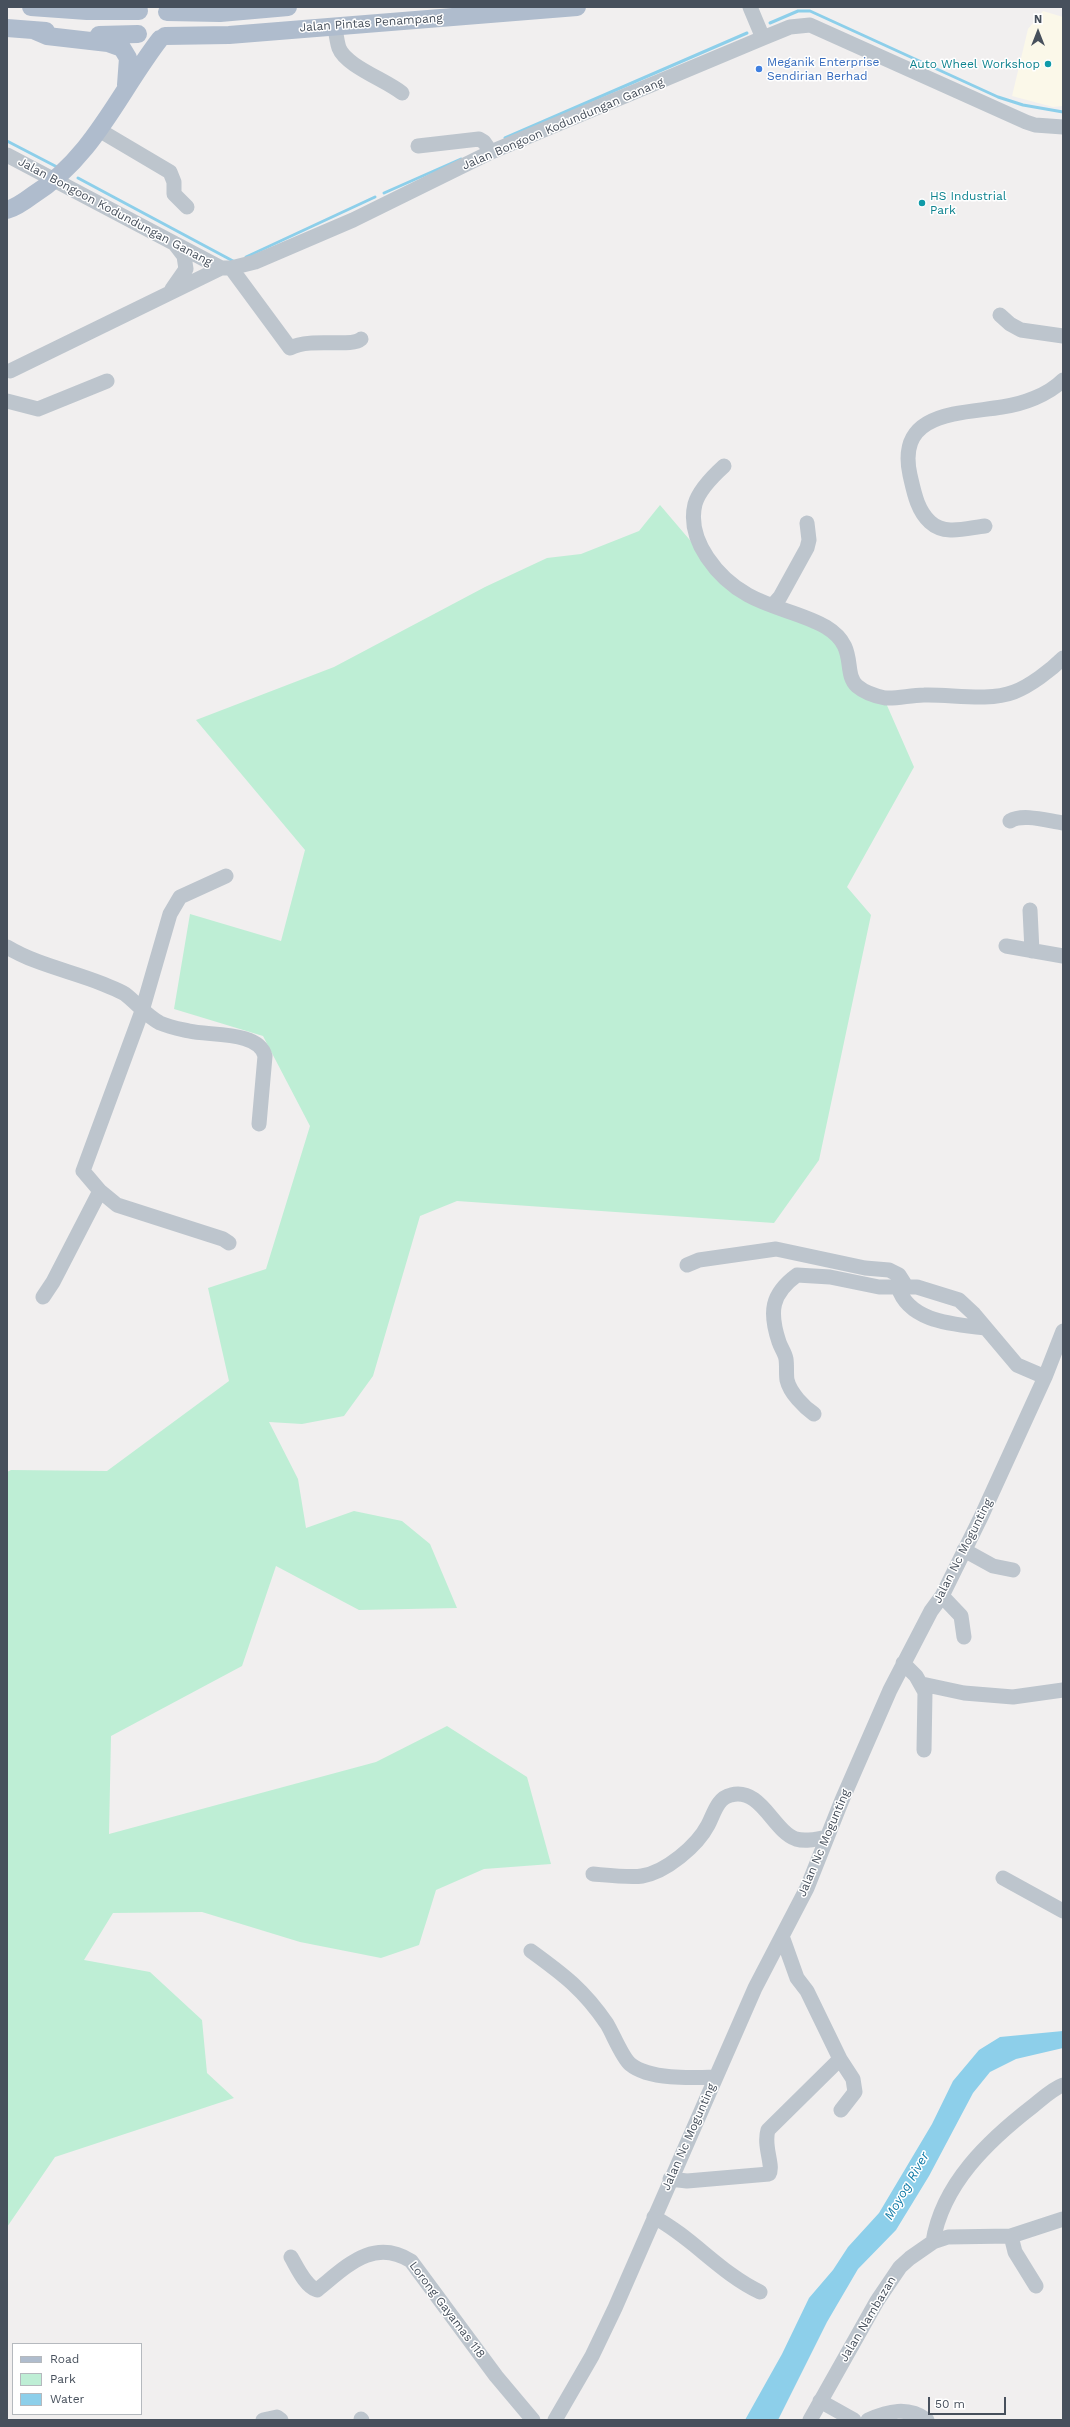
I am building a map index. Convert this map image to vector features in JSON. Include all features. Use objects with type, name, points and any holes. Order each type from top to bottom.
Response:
[{"type":"main road","points":[[31,7],[87,11],[142,8]]},
{"type":"main road","name":"Jalan Pintas Penampang","points":[[163,9],[220,12],[288,7]]},
{"type":"main road","name":"Jalan Pintas Penampang","points":[[138,34],[150,41],[163,37],[335,27],[577,7]]},
{"type":"main road","points":[[7,28],[105,35],[138,34],[134,20],[142,8]]},
{"type":"main road","points":[[7,210],[57,179],[74,162],[99,130],[125,88],[170,27],[163,9]]},
{"type":"main road","points":[[34,30],[47,36],[108,43],[122,48],[128,58],[125,88]]},
{"type":"street","points":[[750,7],[763,38]]},
{"type":"street","name":"Jalan Bongoon Kodundungan Ganang","points":[[7,155],[57,179],[174,243],[226,268],[255,262],[353,220],[491,152],[790,27],[810,25],[1026,122],[1035,125],[1063,127]]},
{"type":"street","points":[[335,27],[339,48],[343,56],[352,63],[387,82],[402,94]]},
{"type":"street","points":[[99,130],[170,172],[174,182],[174,194],[188,207]]},
{"type":"street","points":[[418,146],[479,139],[484,142],[491,152]]},
{"type":"street","points":[[170,292],[186,269],[184,256],[174,243]]},
{"type":"street","points":[[10,371],[170,292],[226,268],[290,348],[300,342],[322,341],[347,344],[357,343],[361,339]]},
{"type":"street","points":[[1000,315],[1010,324],[1021,330],[1063,336]]},
{"type":"street","points":[[985,526],[947,531],[937,528],[929,521],[918,505],[912,484],[908,459],[910,441],[922,426],[944,415],[1002,407],[1025,401],[1042,394],[1063,380]]},
{"type":"street","points":[[7,401],[38,409],[107,381]]},
{"type":"street","points":[[724,466],[698,497],[694,517],[695,529],[710,561],[724,579],[749,596],[815,622],[834,633],[848,650],[852,679],[857,685],[872,694],[885,698],[952,694],[983,697],[1005,694],[1022,687],[1063,658]]},
{"type":"street","points":[[773,605],[780,597],[807,548],[810,540],[807,523]]},
{"type":"street","points":[[1010,821],[1021,818],[1063,823]]},
{"type":"street","points":[[226,876],[180,897],[170,914],[142,1010],[83,1171],[100,1190],[117,1205],[223,1239],[229,1243]]},
{"type":"street","points":[[1030,910],[1032,951]]},
{"type":"street","points":[[1006,946],[1063,956]]},
{"type":"street","points":[[7,947],[27,959],[103,984],[125,994],[142,1010],[161,1023],[203,1034],[249,1039],[259,1045],[263,1049],[265,1056],[259,1124]]},
{"type":"street","points":[[43,1297],[53,1282],[100,1190]]},
{"type":"street","points":[[687,1265],[699,1260],[776,1249],[865,1268],[889,1270],[899,1275],[906,1303],[923,1315],[957,1324],[985,1328]]},
{"type":"street","points":[[814,1414],[805,1408],[787,1381],[786,1357],[779,1342],[772,1311],[780,1288],[797,1275],[830,1277],[879,1287],[917,1287],[959,1300],[1017,1365],[1045,1377]]},
{"type":"street","name":"Jalan Nc Mogunting","points":[[554,2420],[592,2356],[755,1988],[807,1888],[827,1837],[903,1663],[931,1611],[942,1596],[1045,1377],[1059,1353],[1063,1331]]},
{"type":"street","points":[[964,1550],[992,1566],[1013,1570]]},
{"type":"street","points":[[942,1596],[961,1616],[964,1637]]},
{"type":"street","points":[[903,1663],[922,1684],[926,1692],[924,1750]]},
{"type":"street","points":[[922,1684],[964,1693],[1013,1697],[1063,1690]]},
{"type":"street","points":[[594,1874],[641,1876],[657,1871],[700,1838],[719,1803],[731,1795],[744,1795],[752,1799],[771,1815],[791,1836],[808,1840],[827,1837]]},
{"type":"street","points":[[1003,1878],[1063,1911]]},
{"type":"street","points":[[782,1936],[797,1978],[813,2003],[855,2086],[853,2097],[841,2110]]},
{"type":"street","points":[[531,1951],[574,1982],[607,2024],[630,2064],[649,2073],[682,2078],[716,2077]]},
{"type":"street","points":[[670,2179],[687,2181],[769,2174],[771,2164],[765,2140],[768,2130],[840,2059]]},
{"type":"street","points":[[933,2242],[935,2226],[946,2203],[969,2164],[1014,2121],[1063,2085]]},
{"type":"street","points":[[654,2218],[685,2236],[714,2262],[740,2282],[760,2292]]},
{"type":"street","name":"Jalan Nambazan","points":[[810,2420],[889,2283],[910,2258],[933,2242],[962,2235],[1011,2236],[1063,2219]]},
{"type":"street","points":[[1011,2236],[1015,2252],[1036,2286]]},
{"type":"street","name":"Lorong Gayamas 118","points":[[291,2257],[306,2281],[312,2288],[317,2290],[362,2256],[388,2251],[399,2253],[411,2261],[496,2376],[533,2420]]},
{"type":"street","points":[[820,2401],[854,2420]]},
{"type":"street","points":[[868,2420],[889,2413],[903,2411],[917,2412],[927,2420]]},
{"type":"street","points":[[263,2420],[277,2417],[281,2420]]},
{"type":"shaded area","points":[[1043,11],[1063,17],[1063,106],[1053,107],[1012,96],[1028,29]]},
{"type":"green space","points":[[660,505],[729,586],[819,628],[842,645],[859,685],[882,694],[914,767],[847,887],[871,915],[819,1160],[774,1223],[457,1201],[420,1216],[373,1376],[344,1416],[302,1424],[269,1422],[298,1479],[306,1528],[354,1511],[402,1521],[430,1544],[457,1608],[359,1610],[276,1566],[242,1666],[111,1736],[109,1834],[376,1762],[447,1726],[527,1777],[551,1864],[484,1869],[436,1890],[419,1945],[381,1958],[300,1942],[202,1912],[113,1913],[84,1960],[150,1972],[202,2020],[207,2073],[234,2098],[55,2157],[7,2227],[7,1472],[11,1470],[107,1471],[229,1381],[208,1288],[266,1269],[310,1126],[263,1036],[174,1009],[190,914],[281,941],[305,850],[196,720],[334,667],[485,587],[547,558],[581,554],[639,531]]},
{"type":"water","name":"Moyog River","points":[[1063,2031],[1063,2048],[1016,2059],[990,2072],[973,2093],[929,2176],[896,2230],[858,2269],[827,2322],[778,2420],[745,2420],[782,2354],[809,2298],[833,2270],[848,2247],[879,2213],[932,2124],[953,2081],[979,2050],[1000,2037]]},
{"type":"waterway","points":[[770,23],[798,11],[810,11],[998,97],[1023,105],[1063,112]]},
{"type":"waterway","points":[[505,138],[747,33]]},
{"type":"waterway","points":[[7,141],[59,168]]},
{"type":"waterway","points":[[384,193],[461,159]]},
{"type":"waterway","points":[[78,178],[233,261]]},
{"type":"waterway","points":[[246,257],[375,197]]},
{"type":"place","name":"Auto Wheel Workshop","points":[[1048,64]]},
{"type":"place","name":"Meganik Enterprise Sendirian Berhad","points":[[759,69]]},
{"type":"place","name":"HS Industrial Park","points":[[922,203]]}]
